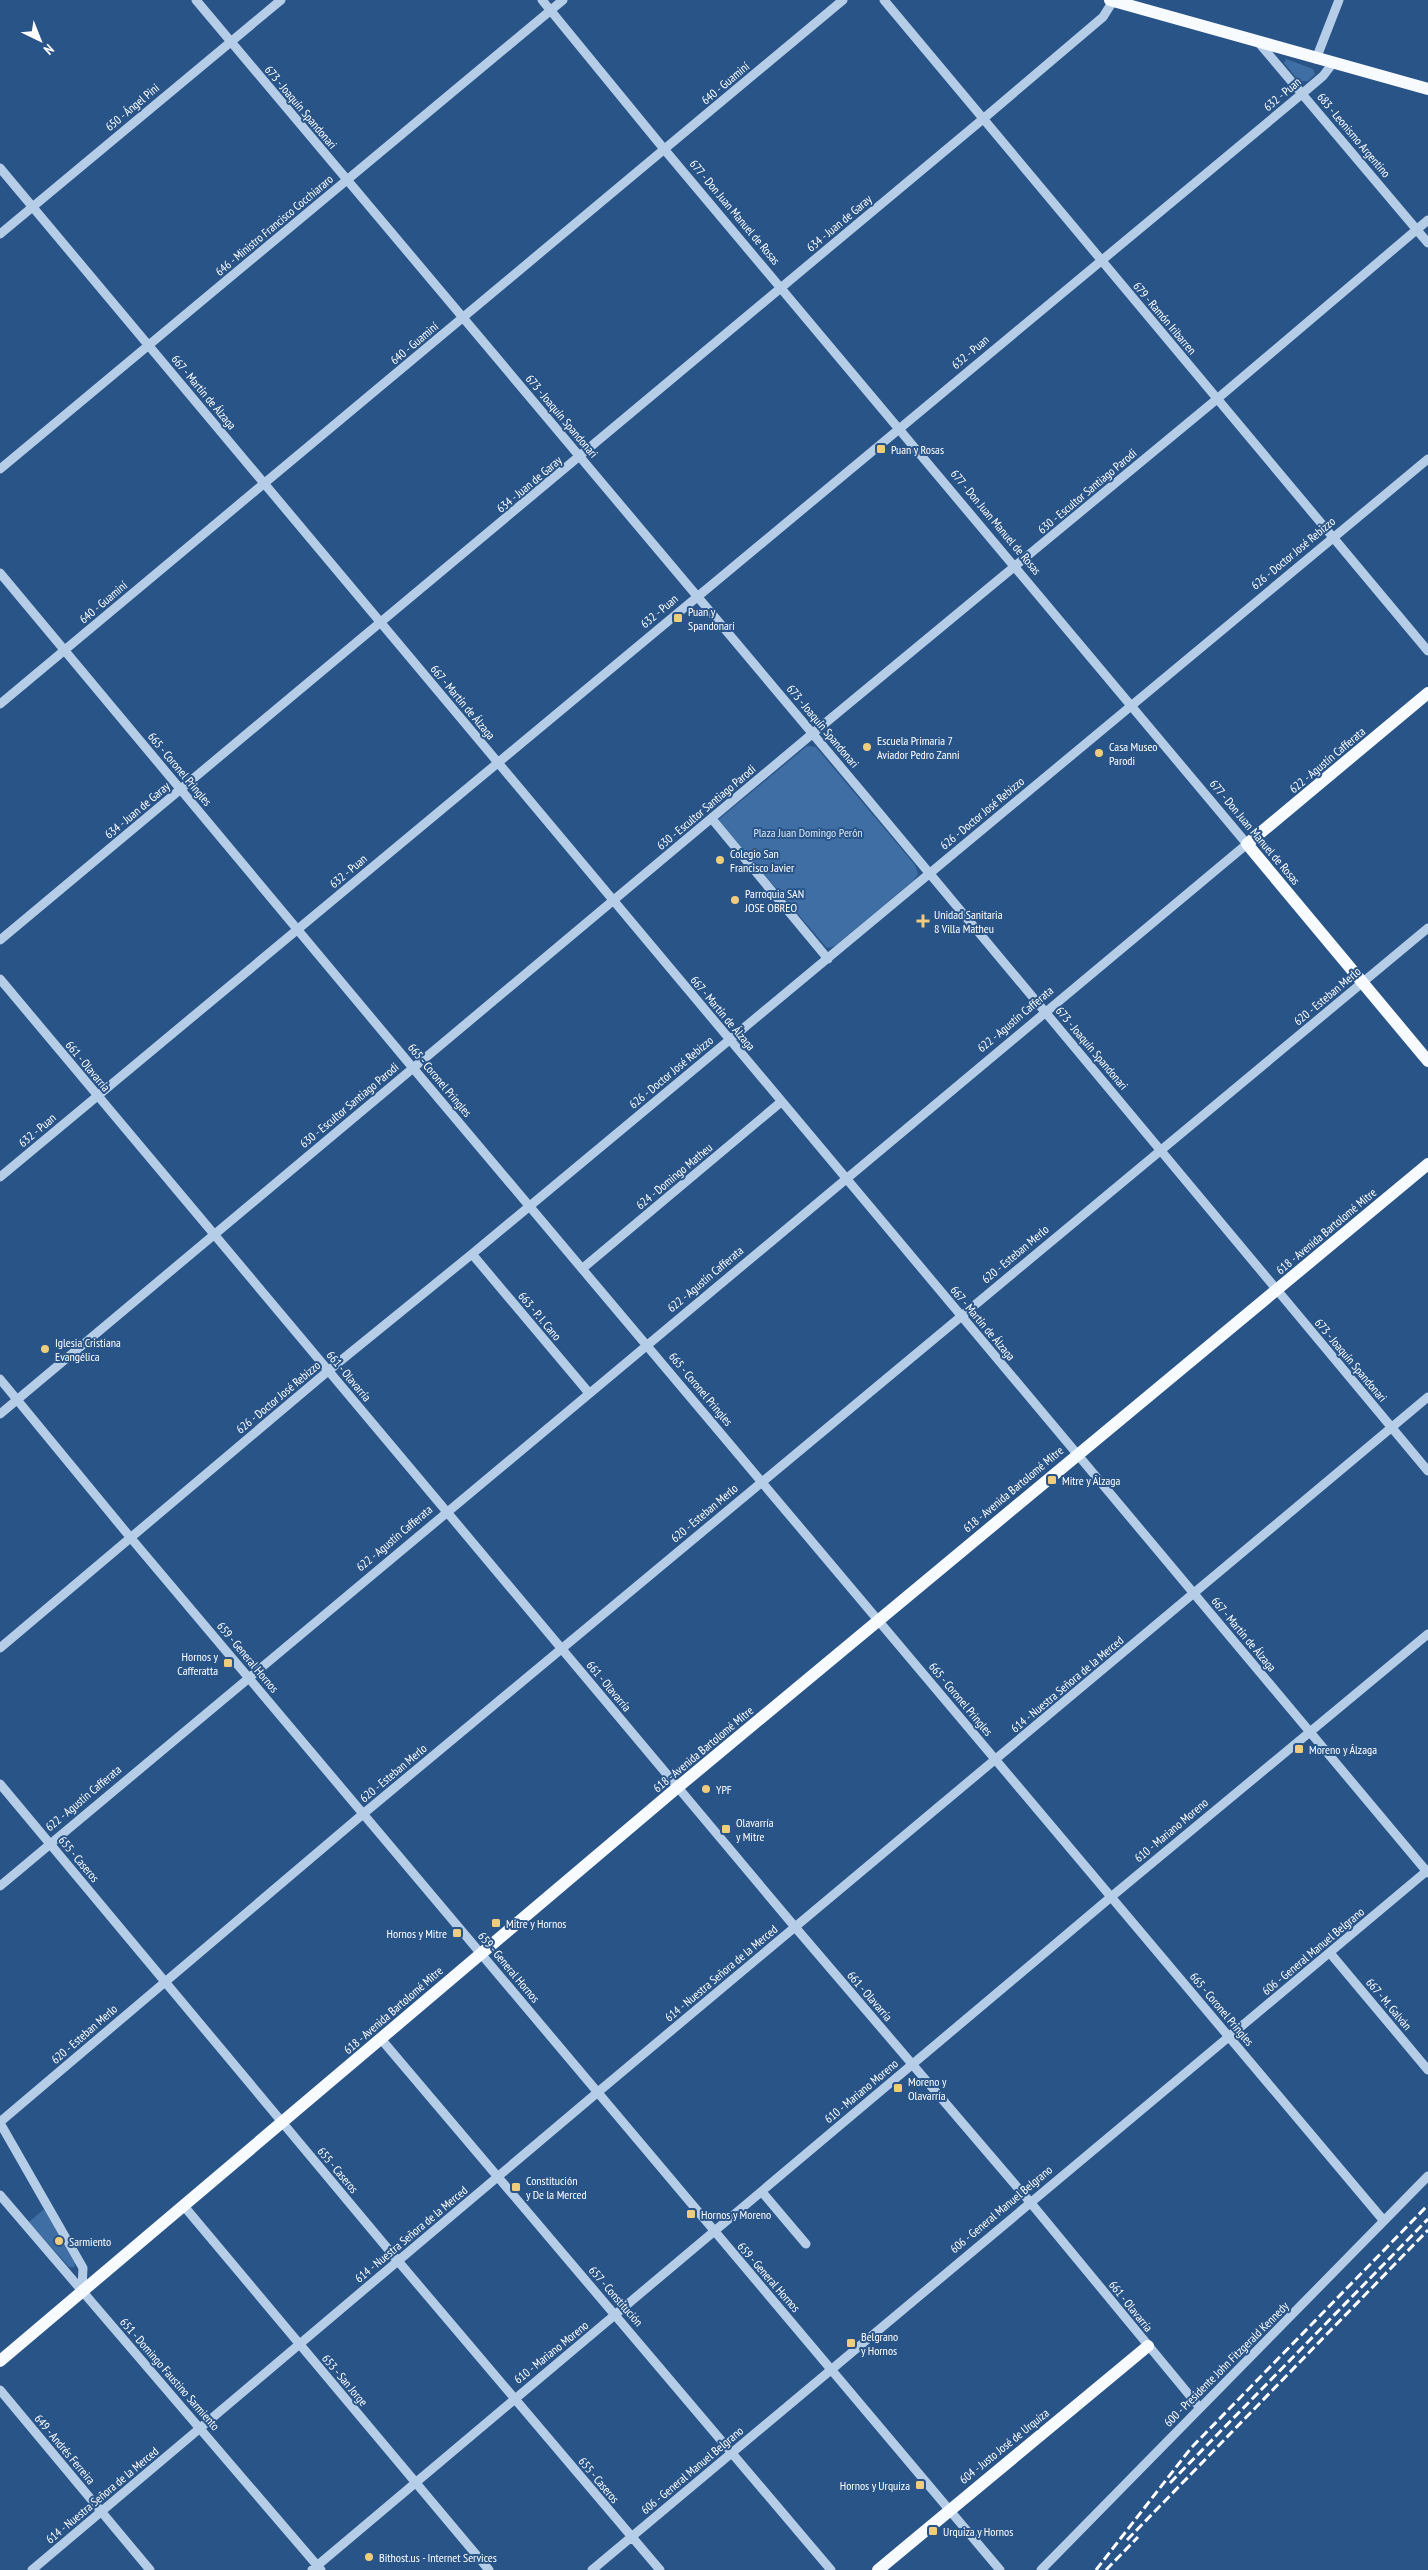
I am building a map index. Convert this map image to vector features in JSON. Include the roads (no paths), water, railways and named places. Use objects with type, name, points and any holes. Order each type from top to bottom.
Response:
[{"type":"main road","points":[[1112,1],[1259,44],[1428,89]]},
{"type":"main road","name":"622 - Agustín Cafferata","points":[[1247,844],[1428,693]]},
{"type":"main road","name":"677 - Don Juan Manuel de Rosas","points":[[1247,844],[1428,1061]]},
{"type":"main road","name":"618 - Avenida Bartolomé Mitre","points":[[0,2361],[678,1787],[1428,1164]]},
{"type":"main road","name":"604 - Justo José de Urquiza","points":[[878,2570],[1148,2346]]},
{"type":"street","name":"673 - Joaquín Spandonari","points":[[196,0],[1046,1012],[1428,1471]]},
{"type":"street","name":"650 - Ángel Pini","points":[[0,234],[281,0]]},
{"type":"street","name":"677 - Don Juan Manuel de Rosas","points":[[542,0],[664,149],[1247,844]]},
{"type":"street","name":"646 - Ministro Francisco Cocchiararo","points":[[0,469],[563,0]]},
{"type":"street","name":"640 - Guaminí","points":[[0,704],[843,0]]},
{"type":"street","name":"679 - Ramón Iribarren","points":[[884,0],[1428,651]]},
{"type":"street","points":[[1316,59],[1339,0]]},
{"type":"street","name":"634 - Juan de Garay","points":[[0,940],[381,624],[983,119],[1103,17],[1112,1]]},
{"type":"street","name":"683 - Leonismo Argentino","points":[[1259,44],[1303,93],[1428,243]]},
{"type":"street","name":"632 - Puan","points":[[0,1177],[899,427],[1303,93],[1323,76],[1333,63]]},
{"type":"street","name":"667 - Martín de Álzaga","points":[[0,168],[729,1040],[1428,1871]]},
{"type":"street","name":"630 - Escultor Santiago Parodi","points":[[0,1414],[812,734],[1217,399],[1428,220]]},
{"type":"street","name":"626 - Doctor José Rebizzo","points":[[0,1648],[328,1370],[472,1254],[930,874],[1131,704],[1428,459]]},
{"type":"street","name":"665 - Coronel Pringles","points":[[0,573],[413,1068],[1384,2221]]},
{"type":"street","points":[[712,819],[828,959]]},
{"type":"street","name":"622 - Agustín Cafferata","points":[[0,1886],[1247,844]]},
{"type":"street","name":"620 - Esteban Merlo","points":[[0,2123],[165,1981],[960,1315],[1428,928]]},
{"type":"street","name":"661 - Olavarría","points":[[0,979],[795,1927],[1030,2202],[1200,2408]]},
{"type":"street","name":"624 - Domingo Matheu","points":[[583,1268],[781,1102]]},
{"type":"street","name":"663 - P. I. Cano","points":[[472,1254],[589,1393]]},
{"type":"street","name":"659 - General Hornos","points":[[0,1379],[130,1538],[1000,2570]]},
{"type":"street","name":"614 - Nuestra Señora de la Merced","points":[[32,2570],[598,2092],[1428,1397]]},
{"type":"street","name":"610 - Mariano Moreno","points":[[317,2569],[515,2398],[616,2315],[713,2231],[762,2192],[1110,1897],[1428,1634]]},
{"type":"street","name":"655 - Caseros","points":[[0,1784],[398,2261],[660,2570]]},
{"type":"street","name":"606 - General Manuel Belgrano","points":[[592,2570],[831,2368],[1428,1871]]},
{"type":"street","name":"667 - M. Galván","points":[[1330,1953],[1428,2070]]},
{"type":"street","name":"657 - Constitución","points":[[381,2039],[831,2570]]},
{"type":"street","points":[[0,2123],[83,2268],[82,2290]]},
{"type":"street","name":"600 - Presidente John Fitzgerald Kennedy","points":[[1043,2569],[1428,2176]]},
{"type":"street","points":[[762,2192],[806,2244]]},
{"type":"street","name":"651 - Domingo Faustino Sarmiento","points":[[0,2194],[200,2428],[317,2569]]},
{"type":"street","name":"653 - San Jorge","points":[[183,2205],[489,2570]]},
{"type":"street","name":"649 - Andrés Ferreira","points":[[0,2390],[150,2570]]},
{"type":"railway","points":[[1096,2570],[1191,2448],[1428,2205]]},
{"type":"railway","points":[[1170,2483],[1428,2219]]},
{"type":"railway","points":[[1127,2540],[1428,2230]]},
{"type":"railway","points":[[1106,2570],[1138,2537]]},
{"type":"place","name":"Puan y Rosas","points":[[881,449]]},
{"type":"place","name":"Puan y Spandonari","points":[[678,618]]},
{"type":"place","name":"Escuela Primaria 7 Aviador Pedro Zanni","points":[[867,747]]},
{"type":"place","name":"Casa Museo Parodi","points":[[1099,753]]},
{"type":"place","name":"Colegio San Francisco Javier","points":[[720,860]]},
{"type":"place","name":"Parroquia SAN JOSE OBREO","points":[[735,900]]},
{"type":"place","name":"Unidad Sanitaria 8 Villa Matheu","points":[[923,921]]},
{"type":"place","name":"Iglesia Cristiana Evangélica","points":[[45,1349]]},
{"type":"place","name":"Mitre y Álzaga","points":[[1052,1480]]},
{"type":"place","name":"Hornos y Cafferatta","points":[[228,1663]]},
{"type":"place","name":"Moreno y Álzaga","points":[[1299,1749]]},
{"type":"place","name":"YPF","points":[[706,1789]]},
{"type":"place","name":"Olavarría y Mitre","points":[[726,1829]]},
{"type":"place","name":"Mitre y Hornos","points":[[496,1923]]},
{"type":"place","name":"Hornos y Mitre","points":[[457,1933]]},
{"type":"place","name":"Moreno y Olavarría","points":[[898,2088]]},
{"type":"place","name":"Constitución y De la Merced","points":[[516,2187]]},
{"type":"place","name":"Hornos y Moreno","points":[[691,2214]]},
{"type":"place","name":"Sarmiento","points":[[59,2241]]},
{"type":"place","name":"Belgrano y Hornos","points":[[851,2343]]},
{"type":"place","name":"Hornos y Urquiza","points":[[920,2485]]},
{"type":"place","name":"Urquiza y Hornos","points":[[933,2531]]},
{"type":"place","name":"Bithost.us - Internet Services","points":[[369,2557]]},
{"type":"park label","name":"Plaza Juan Domingo Perón","points":[[808,832]]}]
